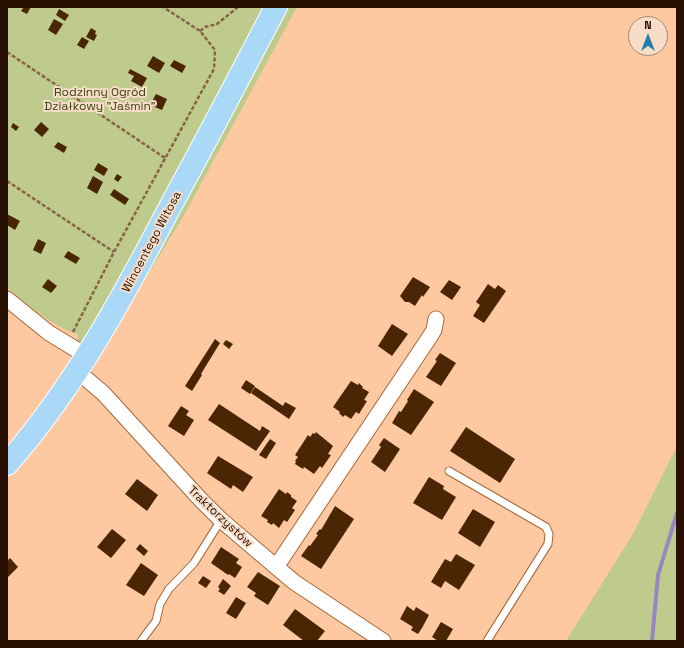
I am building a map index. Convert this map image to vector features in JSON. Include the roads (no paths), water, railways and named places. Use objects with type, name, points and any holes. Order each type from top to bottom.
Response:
[{"type":"main road","name":"Wincentego Witosa","points":[[7,464],[49,412],[82,364],[114,310],[151,244],[276,7]]},
{"type":"street","name":"Traktorzystów","points":[[7,299],[66,345],[103,393],[195,494],[222,520],[276,567],[326,604],[383,641]]},
{"type":"street","points":[[276,567],[434,330],[436,319]]},
{"type":"lane","points":[[449,471],[546,527],[549,534],[548,544],[488,641]]},
{"type":"lane","points":[[141,641],[156,621],[160,604],[169,589],[194,563],[222,520]]},
{"type":"waterway","points":[[652,641],[658,575],[677,513]]},
{"type":"park label","name":"Rodzinny Ogród Działkowy \"Jaśmin\"","points":[[100,100]]}]
